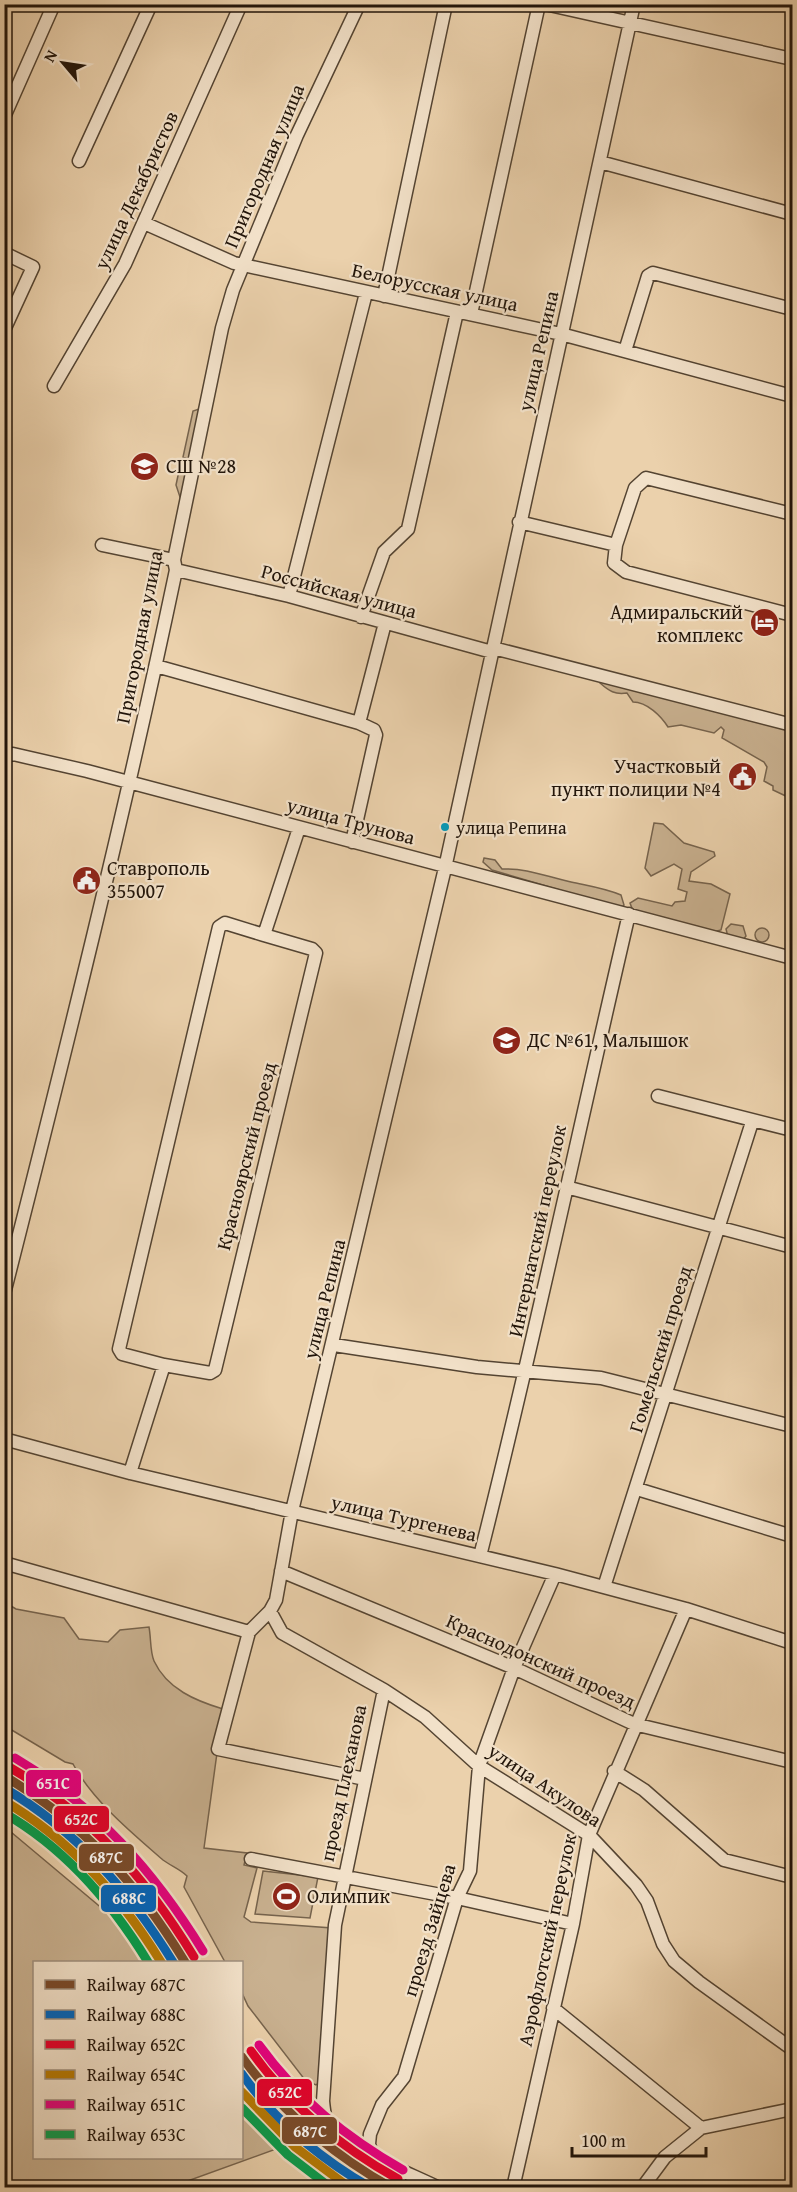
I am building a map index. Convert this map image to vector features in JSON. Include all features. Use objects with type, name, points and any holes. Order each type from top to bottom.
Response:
[{"type":"street","points":[[4,117],[54,4]]},
{"type":"street","points":[[79,161],[151,4]]},
{"type":"street","name":"улица Декабристов","points":[[54,386],[124,264],[241,4]]},
{"type":"street","name":"Пригородная улица","points":[[4,1294],[94,940],[156,666],[222,328],[243,264],[297,135],[358,4]]},
{"type":"street","points":[[384,296],[446,4]]},
{"type":"street","points":[[471,314],[539,4]]},
{"type":"street","points":[[545,4],[629,25],[792,60]]},
{"type":"street","name":"улица Репина","points":[[249,1632],[270,1611],[276,1600],[292,1511],[334,1345],[445,868],[634,4]]},
{"type":"street","points":[[600,162],[792,214]]},
{"type":"street","name":"Белорусская улица","points":[[144,223],[243,264],[561,334],[792,396]]},
{"type":"street","points":[[4,253],[33,267],[4,330]]},
{"type":"street","points":[[625,351],[648,276],[653,273],[792,309]]},
{"type":"street","points":[[289,596],[366,292]]},
{"type":"street","points":[[361,616],[384,552],[408,529],[458,312]]},
{"type":"street","points":[[792,514],[646,478],[635,488],[616,545],[614,563],[626,572],[792,615]]},
{"type":"street","points":[[519,522],[616,545]]},
{"type":"street","name":"Российская улица","points":[[102,545],[385,623],[792,725]]},
{"type":"street","points":[[359,723],[385,623]]},
{"type":"street","points":[[156,666],[371,728],[376,735],[352,842]]},
{"type":"street","name":"улица Трунова","points":[[4,756],[13,754],[128,782],[445,868],[792,958]]},
{"type":"street","points":[[264,935],[299,828]]},
{"type":"street","name":"Интернатский переулок","points":[[480,1556],[527,1370],[566,1187],[629,914]]},
{"type":"street","name":"Красноярский проезд","points":[[225,923],[264,935],[312,949],[316,953],[215,1370],[210,1373],[164,1365],[122,1354],[119,1349],[168,1134],[219,927],[225,923]]},
{"type":"street","points":[[658,1096],[752,1122],[792,1130]]},
{"type":"street","name":"Гомельский проезд","points":[[604,1587],[752,1122]]},
{"type":"street","points":[[566,1187],[792,1247]]},
{"type":"street","points":[[334,1345],[477,1367],[601,1378],[792,1426]]},
{"type":"street","points":[[130,1473],[164,1365]]},
{"type":"street","name":"улица Тургенева","points":[[4,1440],[130,1473],[555,1574],[686,1609],[792,1643]]},
{"type":"street","points":[[637,1489],[792,1536]]},
{"type":"street","points":[[4,1563],[249,1632],[218,1749],[364,1779]]},
{"type":"street","name":"Краснодонский проезд","points":[[281,1570],[514,1668],[634,1724],[792,1762]]},
{"type":"street","name":"проезд Зайцева","points":[[333,2187],[333,2179],[342,2173],[360,2183],[367,2180],[375,2167],[369,2144],[370,2134],[382,2105],[404,2077],[458,1898],[470,1871],[479,1766],[514,1668],[555,1574]]},
{"type":"street","name":"Аэрофлотский переулок","points":[[513,2187],[573,1924],[589,1835],[634,1724],[686,1609]]},
{"type":"street","name":"улица Акулова","points":[[270,1611],[282,1633],[384,1689],[425,1717],[479,1766],[589,1835],[636,1885],[647,1901],[663,1944],[674,1961],[699,1983],[792,2049]]},
{"type":"street","name":"проезд Плеханова","points":[[372,2156],[333,2132],[325,2118],[323,2101],[334,1925],[384,1689]]},
{"type":"street","points":[[614,1772],[644,1790],[724,1860],[792,1877]]},
{"type":"street","points":[[250,1859],[458,1898],[573,1924]]},
{"type":"street","points":[[553,2008],[701,2128]]},
{"type":"street","points":[[642,2187],[665,2157],[701,2128],[792,2109]]},
{"type":"street","points":[[372,2156],[439,2187]]},
{"type":"shaded area","points":[[199,409],[190,460],[183,457],[193,411]]},
{"type":"shaded area","points":[[188,469],[182,503],[176,485],[179,471]]},
{"type":"shaded area","points":[[604,679],[792,730],[792,799],[773,790],[773,786],[764,781],[767,767],[764,762],[722,738],[724,730],[721,727],[714,733],[681,725],[668,727],[653,710],[643,704],[633,702],[627,693],[616,693],[606,688],[600,683]]},
{"type":"shaded area","points":[[654,823],[663,824],[684,843],[714,852],[715,856],[691,872],[689,881],[711,884],[730,894],[721,930],[713,932],[633,911],[630,903],[638,898],[672,906],[675,902],[685,901],[687,892],[678,889],[682,869],[674,864],[651,876],[645,868]]},
{"type":"shaded area","points":[[484,858],[495,860],[502,869],[529,871],[621,895],[624,905],[621,908],[492,870],[483,862]]},
{"type":"shaded area","points":[[731,924],[743,926],[746,936],[741,942],[728,937],[726,929]]},
{"type":"shaded area","points":[[759,928],[765,928],[769,935],[765,942],[759,942],[755,938],[755,932]]},
{"type":"shaded area","points":[[4,1602],[16,1609],[64,1618],[79,1639],[108,1642],[120,1630],[149,1627],[154,1661],[166,1679],[193,1698],[223,1709],[204,1848],[247,1853],[244,1865],[257,1868],[244,1917],[251,1922],[332,1928],[321,2081],[316,2085],[305,2080],[248,2006],[243,1995],[243,1961],[224,1961],[184,1887],[187,1876],[163,1860],[114,1816],[91,1791],[73,1764],[65,1762],[5,1726]]},
{"type":"shaded area","points":[[5,1827],[129,1931],[149,1961],[33,1961],[33,2159],[243,2159],[243,2086],[290,2144],[171,2187],[5,2187]]},
{"type":"shaded area","name":"Олимпик","points":[[263,1871],[318,1877],[310,1918],[255,1914]]},
{"type":"rail line","name":"651С","points":[[15,1758],[72,1797],[121,1842],[164,1894],[203,1951]]},
{"type":"rail line","name":"652С","points":[[9,1767],[65,1805],[114,1850],[156,1901],[194,1957]]},
{"type":"rail line","name":"687С","points":[[4,1776],[59,1814],[106,1857],[148,1907],[184,1961]]},
{"type":"rail line","name":"688С","points":[[4,1788],[55,1823],[99,1864],[138,1911],[172,1961]]},
{"type":"rail line","name":"654С","points":[[4,1801],[51,1833],[93,1872],[129,1915],[160,1961]]},
{"type":"rail line","name":"653С","points":[[4,1813],[26,1827],[67,1860],[103,1898],[147,1961]]},
{"type":"rail line","name":"651С","points":[[259,2045],[290,2083],[324,2115],[362,2144],[403,2170]]},
{"type":"rail line","name":"652С","points":[[251,2051],[282,2090],[317,2123],[356,2153],[398,2179]]},
{"type":"rail line","name":"687С","points":[[243,2058],[274,2096],[310,2131],[349,2161],[392,2188]]},
{"type":"rail line","name":"688С","points":[[243,2075],[269,2108],[300,2138],[334,2165],[371,2188]]},
{"type":"rail line","name":"654С","points":[[243,2093],[295,2147],[350,2188]]},
{"type":"rail line","name":"653С","points":[[243,2109],[288,2155],[331,2188]]},
{"type":"place","name":"СШ №28","points":[[145,466]]},
{"type":"place","name":"Адмиральский комплекс","points":[[764,623]]},
{"type":"place","name":"Участковый пункт полиции №4","points":[[742,777]]},
{"type":"place","name":"улица Репина","points":[[445,827]]},
{"type":"place","name":"Ставрополь 355007","points":[[86,880]]},
{"type":"place","name":"ДС №61, Малышок","points":[[506,1040]]},
{"type":"place","name":"Олимпик","points":[[286,1896]]}]
